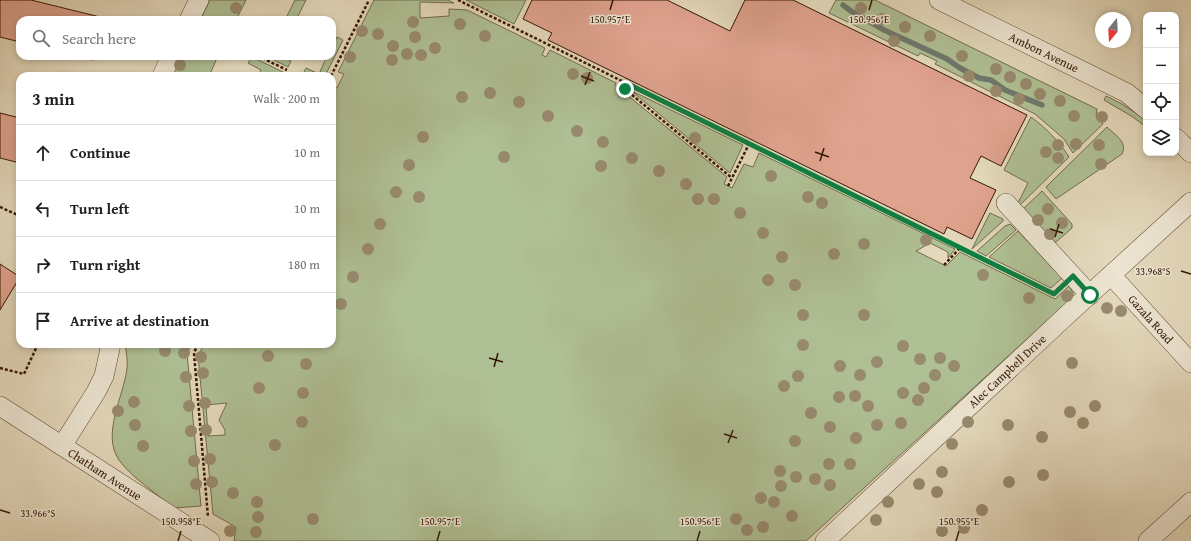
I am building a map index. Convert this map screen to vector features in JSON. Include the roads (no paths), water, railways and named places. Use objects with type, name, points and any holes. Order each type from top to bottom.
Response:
[{"type":"street","points":[[191,16],[199,0]]},
{"type":"street","name":"Ambon Avenue","points":[[939,0],[1127,93],[1143,106]]},
{"type":"street","points":[[164,72],[169,60]]},
{"type":"street","points":[[1179,141],[1191,153]]},
{"type":"street","name":"Alec Campbell Drive","points":[[825,541],[1191,202]]},
{"type":"street","points":[[1006,203],[1090,295]]},
{"type":"street","name":"Gazala Road","points":[[1111,275],[1191,363]]},
{"type":"street","points":[[62,446],[96,392],[104,376],[110,348]]},
{"type":"street","name":"Chatham Avenue","points":[[0,406],[62,446],[210,532]]},
{"type":"street","points":[[1148,541],[1191,502]]},
{"type":"waterway","points":[[843,5],[884,30],[947,59],[979,78],[991,80],[1005,90],[1042,105]]}]
